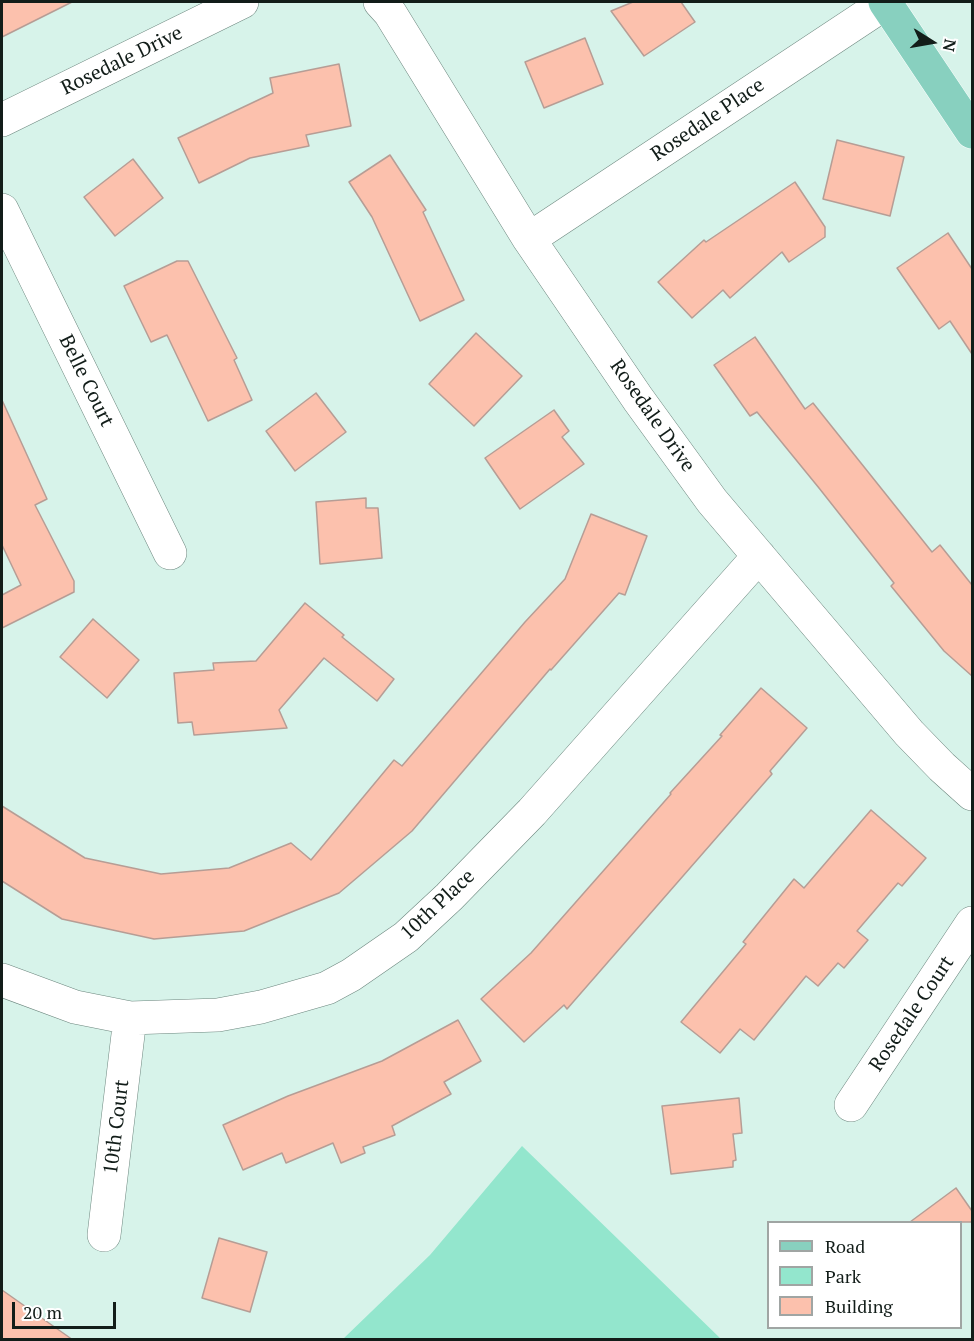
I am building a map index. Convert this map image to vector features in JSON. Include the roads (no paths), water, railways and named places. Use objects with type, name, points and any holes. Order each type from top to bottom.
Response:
[{"type":"main road","points":[[886,2],[972,132]]},
{"type":"street","name":"Rosedale Drive","points":[[2,120],[242,2]]},
{"type":"street","name":"Rosedale Drive","points":[[380,2],[390,13],[529,239],[711,501],[909,733],[972,794]]},
{"type":"street","name":"Rosedale Place","points":[[529,239],[886,2]]},
{"type":"street","name":"Belle Court","points":[[2,210],[170,553]]},
{"type":"street","name":"10th Place","points":[[2,980],[75,1006],[130,1018],[218,1015],[261,1007],[327,988],[351,975],[406,937],[449,897],[532,812],[759,556]]},
{"type":"street","name":"Rosedale Court","points":[[851,1104],[972,923]]},
{"type":"street","name":"10th Court","points":[[105,1235],[130,1018]]}]
